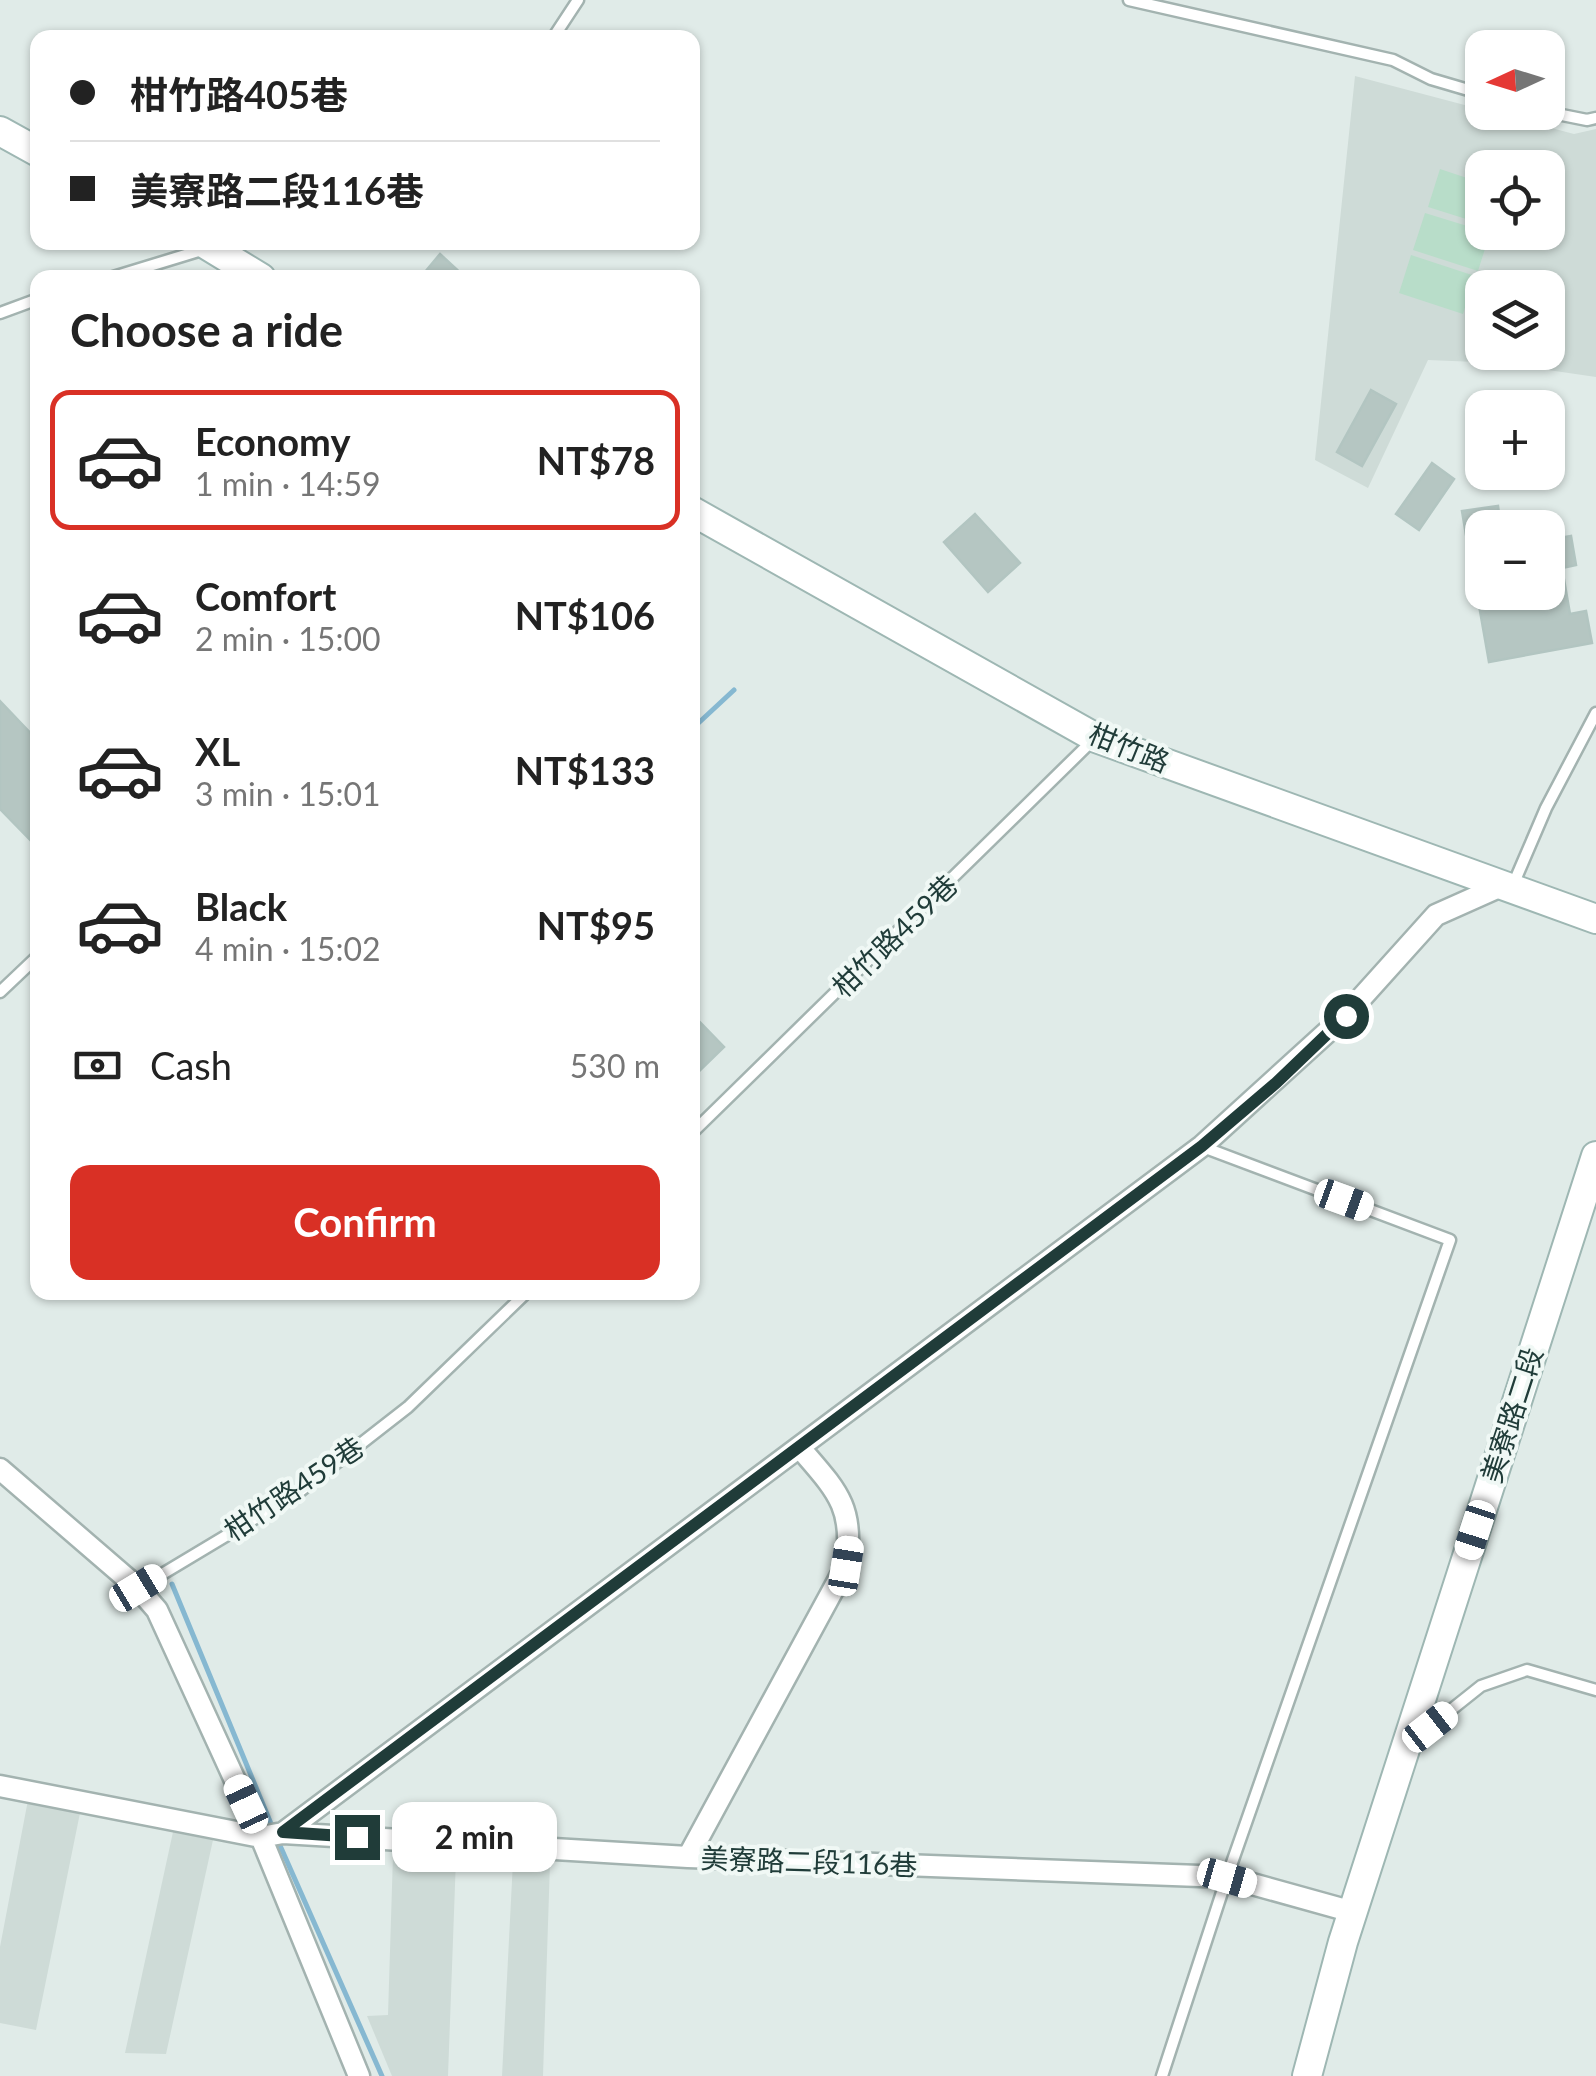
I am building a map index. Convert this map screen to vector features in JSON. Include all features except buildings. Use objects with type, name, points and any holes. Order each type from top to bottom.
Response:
[{"type":"street","points":[[0,132],[30,148]]},
{"type":"street","points":[[217,250],[249,270]]},
{"type":"street","name":"柑竹路","points":[[700,516],[1096,738],[1596,919]]},
{"type":"street","points":[[283,1832],[1202,1146],[1346,1016],[1436,916],[1501,886]]},
{"type":"street","name":"美寮路二段","points":[[1307,2076],[1404,1747],[1596,1156]]},
{"type":"street","points":[[688,1857],[846,1566],[850,1541],[848,1514],[836,1490],[800,1448]]},
{"type":"street","points":[[0,1469],[138,1588],[157,1610],[261,1837],[359,2076]]},
{"type":"street","points":[[0,1786],[261,1837]]},
{"type":"street","name":"美寮路二段116巷","points":[[261,1837],[283,1832],[688,1857],[1227,1878],[1353,1912]]},
{"type":"lane","points":[[558,30],[578,0]]},
{"type":"lane","points":[[1129,0],[1392,60],[1431,79],[1465,89]]},
{"type":"lane","points":[[1565,114],[1596,118]]},
{"type":"lane","points":[[133,270],[191,250]]},
{"type":"lane","points":[[0,313],[30,302]]},
{"type":"lane","points":[[1501,886],[1516,878],[1546,808],[1596,713]]},
{"type":"lane","name":"柑竹路459巷","points":[[700,1125],[1096,738]]},
{"type":"lane","points":[[0,992],[30,964]]},
{"type":"lane","points":[[1162,2076],[1227,1878],[1450,1240],[1202,1146]]},
{"type":"lane","name":"柑竹路459巷","points":[[138,1588],[299,1492],[408,1407],[519,1300]]},
{"type":"lane","points":[[1404,1747],[1481,1686],[1527,1670],[1596,1690]]},
{"type":"shaded area","points":[[1355,76],[1465,105],[1465,130],[1559,130],[1574,134],[1596,129],[1596,377],[1548,370],[1565,370],[1565,270],[1465,270],[1465,362],[1428,360],[1368,488],[1315,460]]},
{"type":"shaded area","points":[[28,1800],[80,1813],[36,2030],[0,2023],[0,1947]]},
{"type":"shaded area","points":[[173,1832],[213,1840],[166,2054],[125,2053]]},
{"type":"shaded area","points":[[393,1855],[456,1858],[448,2076],[392,2076],[367,2016],[388,2015]]},
{"type":"shaded area","points":[[513,1861],[550,1863],[543,2076],[502,2076]]},
{"type":"green space","points":[[1440,169],[1465,177],[1465,219],[1428,207]]},
{"type":"green space","points":[[1425,213],[1465,225],[1465,250],[1485,250],[1478,270],[1475,270],[1413,250]]},
{"type":"green space","points":[[1411,255],[1465,273],[1463,314],[1399,293]]},
{"type":"waterway","points":[[700,722],[734,690]]},
{"type":"waterway","points":[[172,1584],[274,1831]]},
{"type":"waterway","points":[[278,1841],[382,2076]]},
{"type":"route","points":[[357,1837],[283,1832],[1202,1146],[1346,1016]]}]
